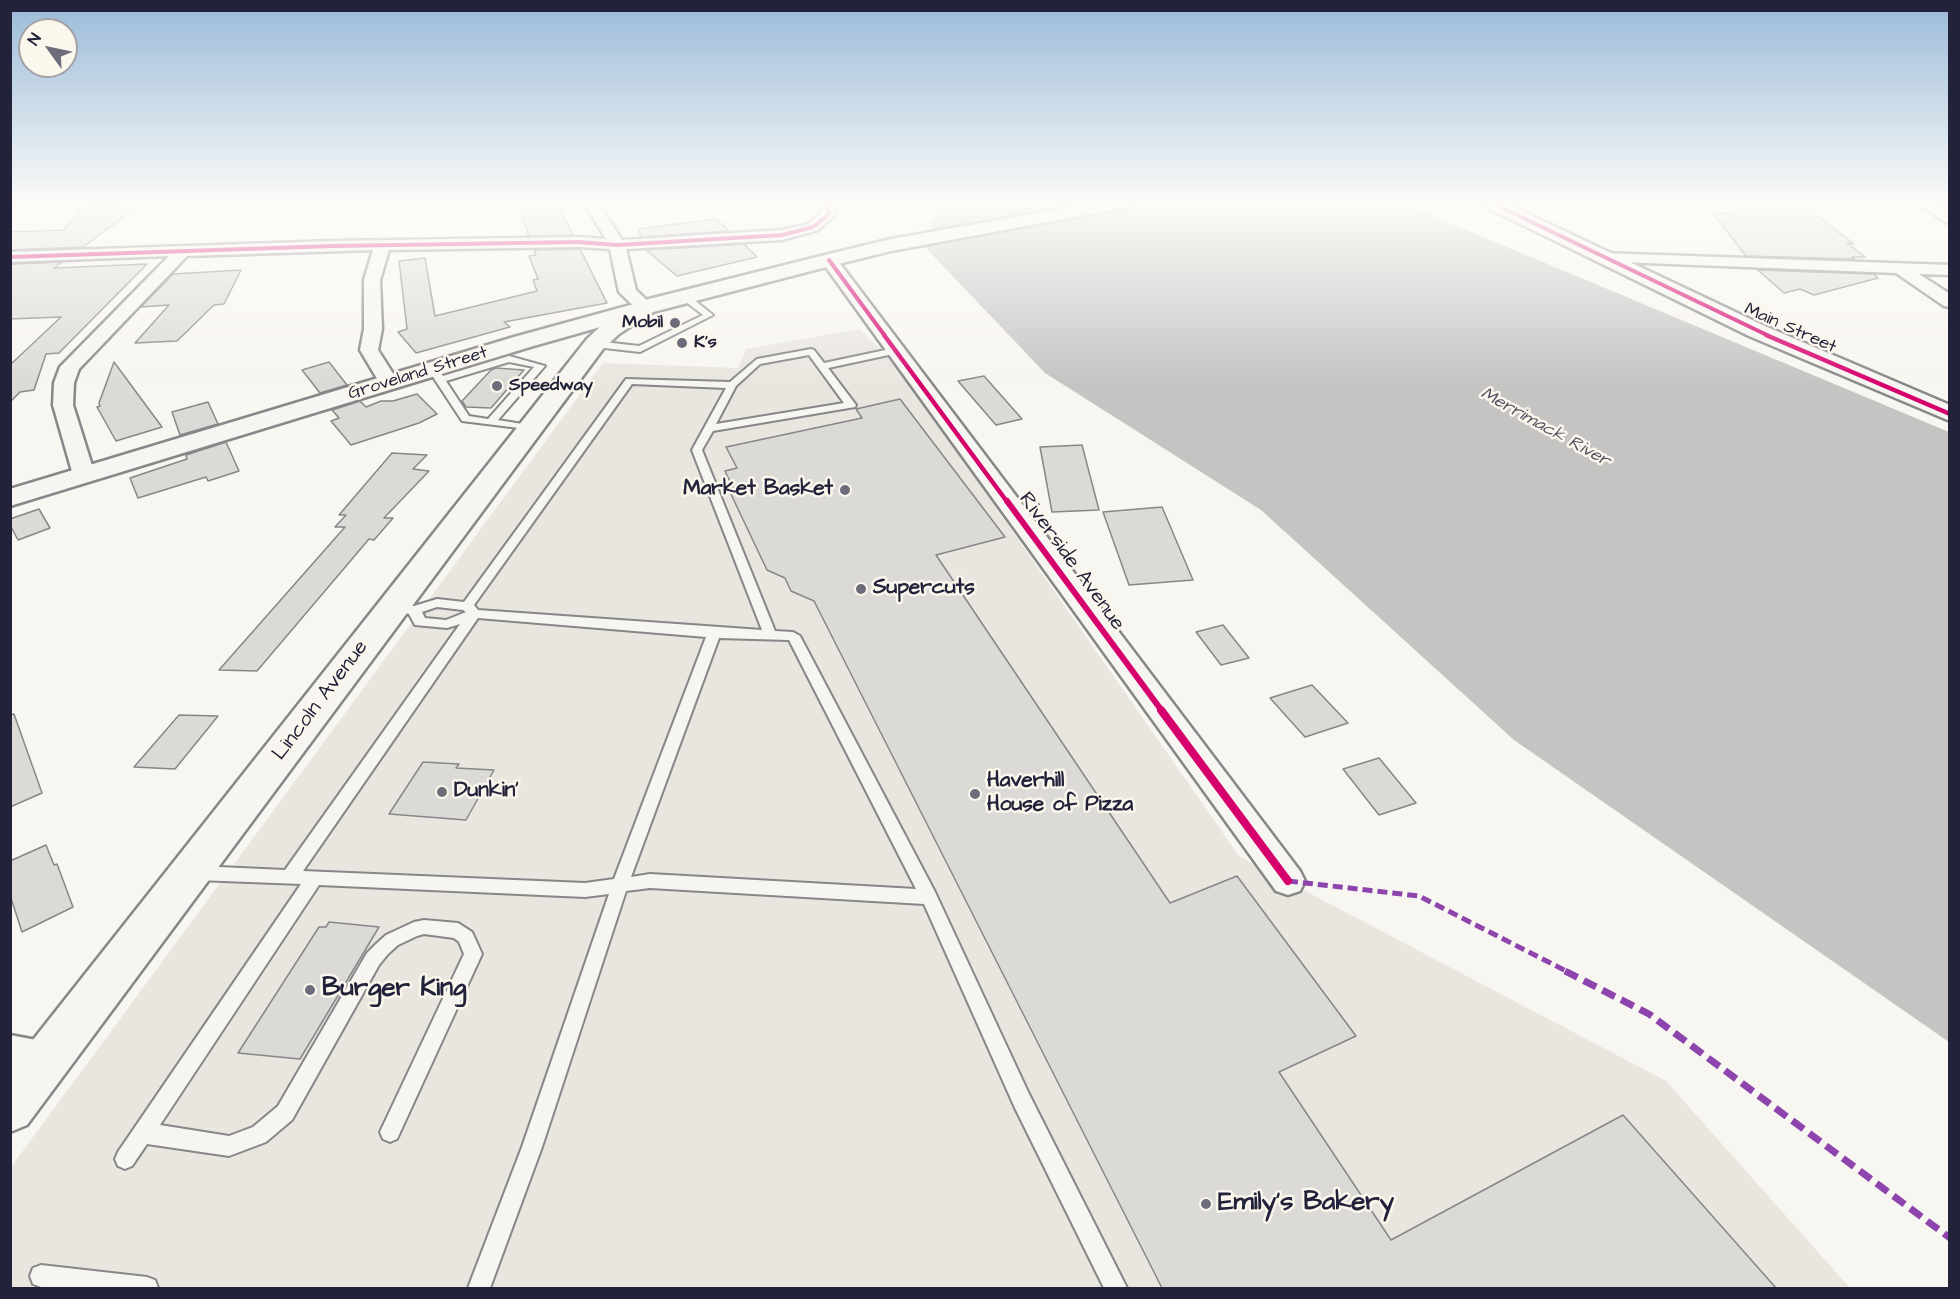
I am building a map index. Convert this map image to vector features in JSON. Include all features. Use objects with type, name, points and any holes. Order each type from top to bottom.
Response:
[{"type":"main road","name":"Groveland Street","points":[[10,498],[388,383],[436,375],[645,307],[814,264]]},
{"type":"main road","name":"Main Street","points":[[1614,264],[1768,336],[1950,414]]},
{"type":"main road","name":"Lincoln Avenue","points":[[10,1108],[190,872],[403,609],[531,428],[595,344],[611,329],[645,307]]},
{"type":"street","points":[[84,475],[63,405],[64,383],[70,367],[171,264]]},
{"type":"street","points":[[377,264],[372,280],[373,330],[369,350],[388,383]]},
{"type":"street","points":[[621,264],[628,292],[645,307]]},
{"type":"street","name":"Riverside Avenue","points":[[831,264],[1288,881]]},
{"type":"street","points":[[1770,264],[1950,270]]},
{"type":"street","points":[[1901,268],[1950,302]]},
{"type":"street","points":[[10,1053],[47,1060]]},
{"type":"lane","points":[[595,344],[640,349],[709,315],[685,297]]},
{"type":"lane","points":[[822,366],[896,351]]},
{"type":"lane","points":[[709,428],[851,405],[811,352],[757,362],[732,385],[697,450],[770,635]]},
{"type":"lane","points":[[490,423],[540,366],[508,359],[436,375],[466,419],[490,423],[531,428]]},
{"type":"lane","points":[[289,877],[629,381],[732,385]]},
{"type":"lane","points":[[403,609],[437,603],[471,610],[714,633],[793,636],[929,897],[1022,1101],[1116,1288]]},
{"type":"lane","points":[[403,609],[420,622],[447,624],[471,610]]},
{"type":"lane","points":[[478,1288],[532,1147],[620,885],[714,633]]},
{"type":"lane","points":[[190,872],[585,890],[650,881],[929,897]]},
{"type":"lane","points":[[125,1159],[315,878]]},
{"type":"lane","points":[[143,1133],[229,1146],[259,1135],[285,1113],[373,959],[392,940],[424,927],[458,931],[466,937],[473,954],[390,1132]]},
{"type":"lane","points":[[41,1276],[147,1288]]},
{"type":"shaded area","points":[[859,329],[893,360],[1239,856],[1666,1081],[1850,1288],[11,1288],[11,1167],[603,363],[738,368],[746,349]]},
{"type":"water","name":"Merrimack River","points":[[941,264],[1547,264],[1949,432],[1949,1042],[1514,740],[1261,510],[1045,373]]},
{"type":"building","points":[[10,264],[60,264],[54,268],[147,264],[59,353],[46,354],[34,390],[20,392],[10,402],[10,365],[61,317],[10,319]]},
{"type":"building","points":[[399,264],[426,264],[435,316],[537,291],[533,280],[538,279],[532,264],[587,264],[607,303],[504,322],[510,327],[416,353],[398,332],[407,329]]},
{"type":"building","points":[[662,264],[729,264],[677,276]]},
{"type":"building","points":[[241,270],[224,304],[214,305],[177,341],[135,343],[169,305],[141,307],[173,274]]},
{"type":"building","points":[[1758,270],[1874,274],[1878,278],[1814,295],[1800,289],[1784,293]]},
{"type":"building","points":[[114,362],[162,427],[116,441],[97,407],[100,406],[99,403]]},
{"type":"building","points":[[329,362],[347,385],[320,393],[302,370]]},
{"type":"building","points":[[496,368],[524,370],[491,408],[466,407],[462,401],[491,370]]},
{"type":"building","points":[[984,376],[1022,419],[996,425],[958,381]]},
{"type":"building","points":[[417,394],[437,414],[419,423],[351,445],[331,421],[339,418],[332,410],[360,401],[366,407],[381,401],[393,401]]},
{"type":"building","points":[[900,399],[1005,537],[936,555],[1170,903],[1237,876],[1356,1036],[1279,1072],[1391,1240],[1623,1115],[1776,1288],[1162,1288],[814,601],[791,591],[785,578],[767,570],[729,490],[733,488],[725,471],[737,468],[726,447],[862,418],[856,409]]},
{"type":"building","points":[[208,402],[218,424],[180,435],[172,412]]},
{"type":"building","points":[[226,442],[239,471],[208,481],[206,477],[138,498],[130,478],[187,459],[186,455]]},
{"type":"building","points":[[1082,445],[1099,510],[1052,512],[1040,447]]},
{"type":"building","points":[[392,453],[427,455],[413,469],[429,471],[384,518],[393,518],[374,540],[369,539],[257,671],[219,670],[345,527],[335,527],[346,515],[339,515]]},
{"type":"building","points":[[1162,507],[1193,580],[1129,585],[1103,512]]},
{"type":"building","points":[[39,509],[50,528],[18,540],[10,525],[10,519]]},
{"type":"building","points":[[1223,625],[1249,658],[1221,665],[1196,632]]},
{"type":"building","points":[[1312,685],[1348,723],[1305,737],[1270,698]]},
{"type":"building","points":[[14,714],[42,793],[10,807],[10,715]]},
{"type":"building","points":[[179,715],[218,716],[175,769],[134,767]]},
{"type":"building","points":[[1379,758],[1416,803],[1379,815],[1343,769]]},
{"type":"building","name":"Dunkin'","points":[[423,762],[459,764],[456,768],[494,770],[466,820],[389,814]]},
{"type":"building","points":[[46,845],[54,865],[57,864],[73,907],[22,932],[10,895],[10,861]]},
{"type":"building","name":"Burger King","points":[[329,922],[379,927],[300,1059],[238,1053],[319,927],[326,927]]},
{"type":"marked path","points":[[1288,881],[1419,896],[1649,1014],[1950,1238]]},
{"type":"cycle path","points":[[832,264],[1288,881]]},
{"type":"cycle path","points":[[1618,264],[1757,331],[1950,414]]},
{"type":"place","name":"Mobil","points":[[675,323]]},
{"type":"place","name":"K's","points":[[682,343]]},
{"type":"place","name":"Speedway","points":[[497,386]]},
{"type":"place","name":"Market Basket","points":[[845,490]]},
{"type":"place","name":"Supercuts","points":[[861,589]]},
{"type":"place","name":"Dunkin'","points":[[442,792]]},
{"type":"place","name":"Haverhill House of Pizza","points":[[975,794]]},
{"type":"place","name":"Burger King","points":[[310,990]]},
{"type":"place","name":"Emily's Bakery","points":[[1206,1204]]}]
